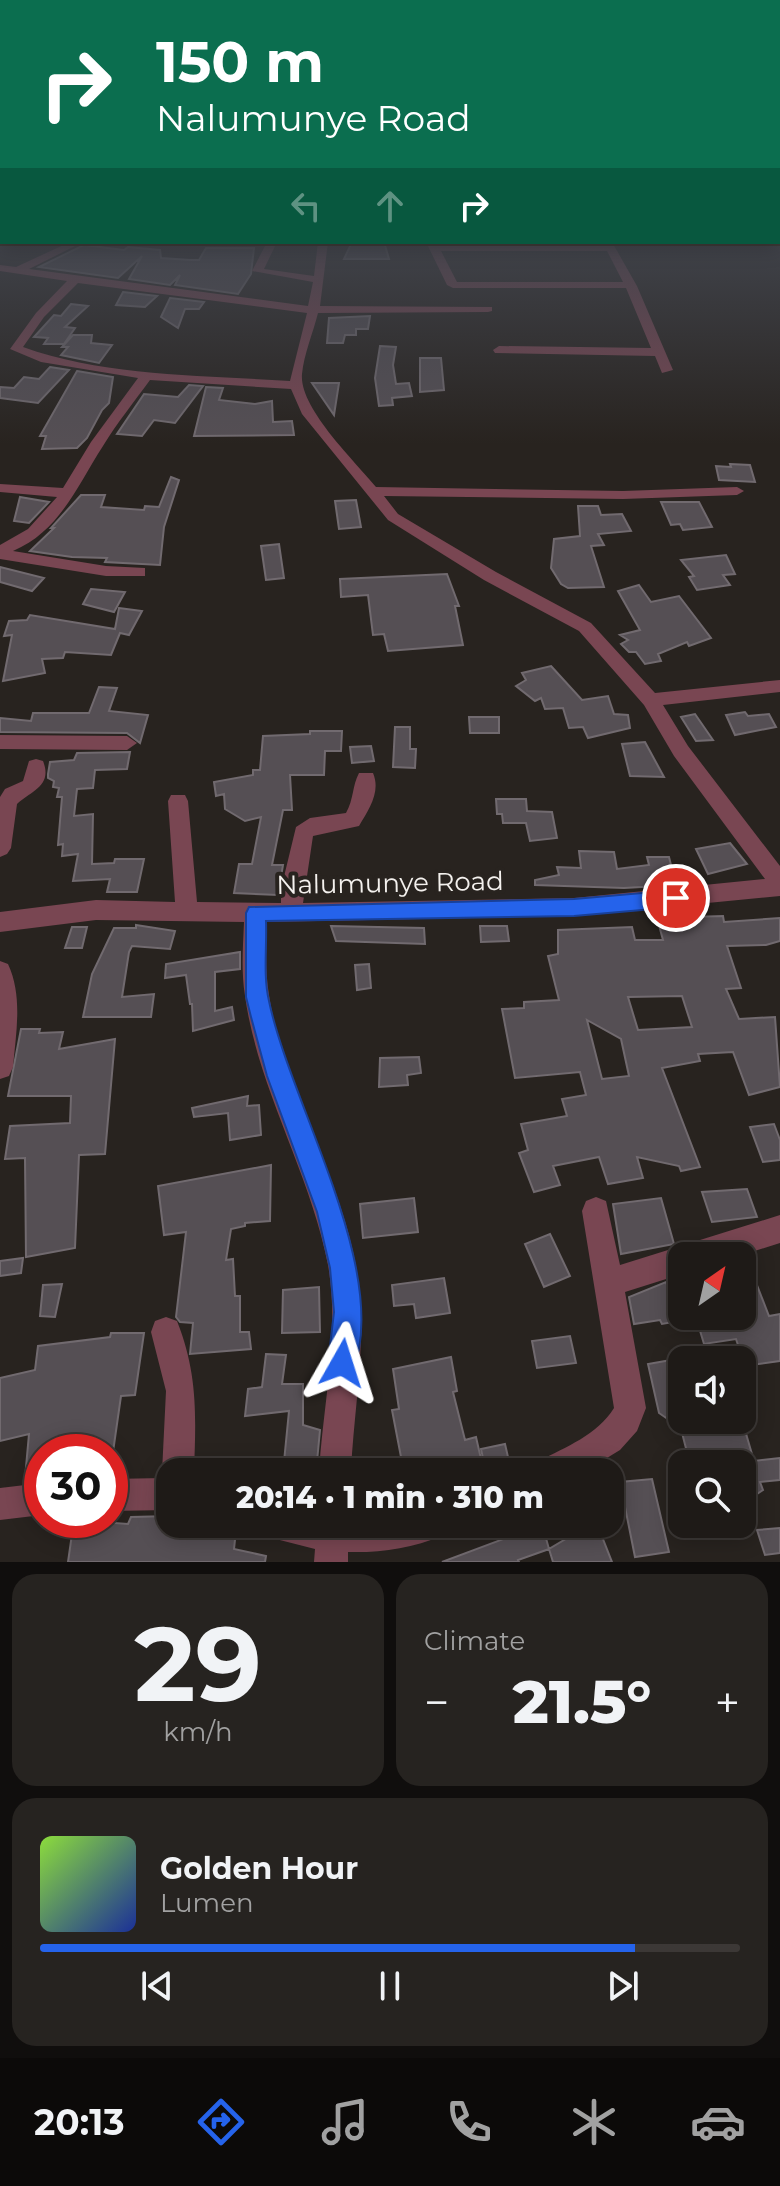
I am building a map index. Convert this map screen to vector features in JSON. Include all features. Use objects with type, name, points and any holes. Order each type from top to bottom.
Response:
[{"type":"street","points":[[16,349],[57,298]]},
{"type":"street","points":[[207,298],[314,310],[488,309]]},
{"type":"street","points":[[316,298],[296,372],[296,385],[307,411],[371,491],[402,523],[490,576],[585,627],[651,700],[681,751],[780,885]]},
{"type":"street","points":[[636,298],[667,370]]},
{"type":"street","points":[[0,348],[146,376],[296,385]]},
{"type":"street","points":[[499,350],[659,352]]},
{"type":"street","points":[[0,552],[26,539],[59,508],[97,443],[146,376]]},
{"type":"street","points":[[0,488],[69,493]]},
{"type":"street","points":[[371,491],[623,495],[737,491]]},
{"type":"street","points":[[0,552],[106,571],[139,572]]},
{"type":"street","points":[[651,700],[780,686]]},
{"type":"street","points":[[0,742],[127,743]]},
{"type":"street","points":[[0,848],[7,803],[12,795],[32,786],[36,766]]},
{"type":"street","points":[[292,912],[292,889],[303,833],[310,826],[352,820],[364,800],[366,778]]},
{"type":"street","points":[[178,801],[187,910]]},
{"type":"street","name":"Nalumunye Road","points":[[0,923],[96,910],[256,913],[574,907],[780,885]]},
{"type":"street","points":[[256,913],[257,997],[263,1024],[278,1076],[330,1212],[343,1268],[348,1312],[336,1458]]},
{"type":"street","points":[[0,971],[6,1011],[0,1067]]},
{"type":"street","points":[[575,1458],[617,1434],[627,1421],[630,1408],[596,1211]]},
{"type":"street","points":[[739,1242],[780,1229]]},
{"type":"street","points":[[609,1283],[668,1264]]},
{"type":"street","points":[[166,1332],[181,1391],[179,1458]]},
{"type":"street","points":[[128,1495],[156,1494]]},
{"type":"street","points":[[0,1504],[24,1501]]},
{"type":"street","points":[[332,1541],[357,1538]]},
{"type":"building","points":[[120,298],[155,298],[145,307],[116,305]]},
{"type":"building","points":[[170,298],[204,302],[199,309],[185,309],[178,328],[161,317]]},
{"type":"building","points":[[71,304],[88,306],[65,327],[75,328],[64,344],[44,344],[48,338],[34,337],[54,315],[61,316]]},
{"type":"building","points":[[370,316],[368,329],[356,329],[356,335],[345,335],[343,343],[327,343],[329,318]]},
{"type":"building","points":[[73,335],[92,335],[91,343],[112,345],[99,363],[61,355],[68,347],[62,347]]},
{"type":"building","points":[[380,346],[396,347],[393,365],[396,384],[409,383],[412,396],[392,398],[393,405],[379,406],[375,378]]},
{"type":"building","points":[[420,358],[441,358],[444,390],[420,392]]},
{"type":"building","points":[[50,367],[69,370],[38,403],[0,398],[0,387],[14,388],[24,377],[39,379]]},
{"type":"building","points":[[77,371],[113,377],[109,403],[77,448],[42,449],[46,436],[40,436]]},
{"type":"building","points":[[312,383],[339,383],[334,415]]},
{"type":"building","points":[[189,385],[203,386],[175,423],[154,420],[142,436],[117,434],[144,394],[178,397]]},
{"type":"building","points":[[206,387],[223,388],[219,400],[255,404],[272,401],[273,422],[292,421],[294,435],[194,436]]},
{"type":"building","points":[[730,464],[750,465],[755,482],[719,480],[716,466],[731,467]]},
{"type":"building","points":[[171,477],[179,480],[164,527],[160,565],[105,562],[107,558],[30,551],[81,495],[105,495],[101,507],[144,510],[145,506],[159,507]]},
{"type":"building","points":[[20,497],[49,502],[29,523],[14,521]]},
{"type":"building","points":[[356,500],[361,527],[339,529],[335,501]]},
{"type":"building","points":[[661,502],[699,502],[712,527],[683,530],[680,524],[671,525]]},
{"type":"building","points":[[578,506],[598,506],[601,515],[622,514],[631,531],[598,534],[604,545],[591,546],[604,587],[568,588],[561,584],[551,568],[554,539],[580,536]]},
{"type":"building","points":[[279,544],[284,578],[266,580],[261,546]]},
{"type":"building","points":[[726,555],[735,574],[723,575],[730,585],[697,590],[689,577],[694,576],[681,560]]},
{"type":"building","points":[[0,567],[44,578],[32,591],[0,582]]},
{"type":"building","points":[[447,574],[459,606],[455,606],[463,645],[388,651],[384,634],[373,635],[368,595],[341,597],[340,579]]},
{"type":"building","points":[[639,585],[651,602],[679,596],[711,638],[689,646],[687,642],[658,654],[661,661],[645,664],[636,652],[629,652],[621,644],[628,640],[620,635],[640,630],[618,591]]},
{"type":"building","points":[[91,589],[125,592],[114,612],[83,604]]},
{"type":"building","points":[[119,608],[142,611],[129,635],[120,633],[111,655],[65,652],[63,658],[42,659],[45,673],[3,681],[12,635],[4,636],[9,621],[27,620],[30,615],[115,629]]},
{"type":"building","points":[[551,666],[582,700],[608,696],[614,714],[628,715],[630,728],[588,738],[583,727],[569,728],[563,708],[545,709],[541,698],[535,701],[516,686],[526,680],[522,673]]},
{"type":"building","points":[[99,687],[117,688],[109,711],[148,715],[140,743],[127,733],[0,732],[0,718],[31,721],[33,713],[89,713]]},
{"type":"building","points":[[745,712],[748,716],[769,714],[776,727],[735,735],[726,715]]},
{"type":"building","points":[[695,714],[713,740],[696,741],[681,717]]},
{"type":"building","points":[[469,717],[499,717],[499,733],[470,733]]},
{"type":"building","points":[[395,727],[410,727],[410,749],[416,749],[415,768],[393,767]]},
{"type":"building","points":[[310,731],[342,731],[341,751],[325,751],[324,775],[290,775],[292,810],[283,810],[272,865],[283,865],[278,895],[234,893],[239,864],[252,864],[261,817],[245,821],[225,809],[224,794],[216,796],[214,782],[253,775],[253,770],[260,770],[263,736],[310,734]]},
{"type":"building","points":[[645,742],[664,777],[630,776],[622,744]]},
{"type":"building","points":[[371,746],[374,761],[352,763],[350,747]]},
{"type":"building","points":[[130,752],[127,769],[95,770],[93,788],[77,789],[74,816],[93,814],[92,864],[114,863],[115,859],[144,859],[137,892],[107,892],[110,879],[73,881],[78,854],[62,856],[63,844],[58,845],[62,797],[57,797],[59,788],[53,787],[54,781],[48,778],[48,774],[50,762],[74,760],[77,753]]},
{"type":"building","points":[[496,799],[526,799],[527,811],[552,812],[557,838],[530,841],[526,823],[503,823],[502,814],[497,814]]},
{"type":"building","points":[[730,843],[747,864],[708,874],[696,849]]},
{"type":"building","points":[[579,851],[614,852],[617,869],[649,865],[647,857],[669,857],[676,885],[624,888],[535,885],[535,880],[559,875],[557,867],[581,868]]},
{"type":"building","points":[[723,916],[724,922],[780,918],[780,941],[766,945],[727,946],[741,988],[726,989],[739,1019],[775,1017],[780,1087],[749,1095],[733,1052],[698,1054],[700,1061],[662,1068],[700,1167],[681,1171],[679,1166],[637,1157],[643,1178],[608,1184],[599,1157],[553,1166],[560,1185],[534,1192],[519,1153],[528,1150],[521,1124],[567,1116],[562,1099],[586,1095],[580,1072],[515,1078],[502,1009],[524,1008],[524,1002],[559,1000],[548,956],[558,954],[558,930],[632,927],[635,940],[663,940],[657,918]],"holes":[[[682,996],[692,1027],[638,1030],[628,997]],[[587,1020],[621,1039],[629,1076],[602,1079]]]},
{"type":"building","points":[[136,925],[175,931],[170,949],[132,946],[129,952],[122,997],[154,994],[151,1017],[83,1017],[92,974],[114,928],[136,928]]},
{"type":"building","points":[[331,926],[424,928],[425,944],[336,941]]},
{"type":"building","points":[[480,926],[507,926],[509,941],[481,942]]},
{"type":"building","points":[[72,927],[87,927],[82,948],[65,948]]},
{"type":"building","points":[[240,952],[240,969],[215,972],[215,1011],[232,1007],[234,1020],[193,1031],[186,975],[165,978],[166,964]]},
{"type":"building","points":[[369,964],[371,988],[357,990],[355,965]]},
{"type":"building","points":[[21,1029],[40,1029],[39,1033],[63,1032],[59,1049],[115,1039],[105,1154],[79,1155],[75,1248],[26,1257],[25,1158],[5,1159],[10,1126],[70,1123],[71,1096],[8,1096]]},
{"type":"building","points":[[419,1057],[421,1073],[407,1075],[408,1085],[379,1087],[380,1058]]},
{"type":"building","points":[[248,1096],[247,1106],[259,1105],[261,1135],[230,1140],[228,1113],[194,1117],[192,1108]]},
{"type":"building","points":[[774,1124],[780,1140],[780,1160],[763,1162],[750,1127]]},
{"type":"building","points":[[271,1165],[270,1221],[245,1223],[245,1226],[231,1229],[226,1260],[233,1259],[235,1296],[240,1296],[240,1332],[249,1332],[251,1349],[190,1354],[193,1323],[180,1322],[176,1317],[186,1232],[164,1235],[158,1186]]},
{"type":"building","points":[[747,1189],[757,1217],[712,1222],[702,1192]]},
{"type":"building","points":[[414,1198],[418,1232],[363,1238],[360,1204]]},
{"type":"building","points":[[661,1198],[673,1242],[621,1254],[613,1204]]},
{"type":"building","points":[[550,1234],[570,1276],[544,1287],[525,1244]]},
{"type":"building","points":[[23,1258],[21,1273],[0,1276],[0,1261]]},
{"type":"building","points":[[444,1278],[450,1313],[416,1318],[414,1304],[394,1306],[392,1285]]},
{"type":"building","points":[[666,1282],[668,1323],[662,1324],[660,1320],[634,1324],[629,1297]]},
{"type":"building","points":[[756,1283],[769,1316],[780,1314],[780,1361],[756,1364],[756,1346],[738,1346],[736,1339],[704,1344],[700,1330],[756,1330]]},
{"type":"building","points":[[62,1284],[55,1317],[40,1316],[43,1285]]},
{"type":"building","points":[[319,1287],[320,1332],[282,1333],[283,1290]]},
{"type":"building","points":[[111,1333],[144,1333],[135,1395],[121,1396],[116,1434],[24,1434],[0,1441],[0,1378],[35,1370],[38,1346],[110,1337]]},
{"type":"building","points":[[570,1336],[576,1363],[537,1368],[532,1341]]},
{"type":"building","points":[[266,1354],[286,1355],[282,1384],[303,1384],[303,1425],[320,1430],[317,1458],[284,1458],[289,1411],[245,1416],[248,1389],[262,1387]]},
{"type":"building","points":[[451,1357],[457,1391],[453,1392],[465,1440],[476,1437],[481,1458],[395,1458],[401,1457],[392,1410],[399,1409],[393,1369]]},
{"type":"building","points":[[668,1361],[668,1419],[659,1413],[648,1364]]},
{"type":"building","points":[[682,1434],[746,1434],[751,1450],[686,1450]]},
{"type":"building","points":[[505,1444],[508,1458],[483,1458],[481,1449]]},
{"type":"building","points":[[780,1458],[780,1480],[760,1482],[763,1490],[756,1495],[756,1461]]},
{"type":"building","points":[[652,1479],[669,1552],[635,1557],[624,1502],[624,1482]]},
{"type":"building","points":[[156,1516],[156,1538],[235,1538],[234,1549],[266,1556],[265,1562],[68,1562],[71,1538],[128,1538],[131,1517]]},
{"type":"building","points":[[780,1528],[780,1553],[765,1555],[757,1530]]},
{"type":"building","points":[[506,1538],[546,1538],[549,1549],[519,1562],[442,1562]]},
{"type":"building","points":[[567,1538],[603,1538],[612,1562],[553,1562],[549,1549]]},
{"type":"route","points":[[342,1363],[348,1312],[343,1268],[330,1212],[278,1076],[257,997],[256,913],[574,907],[676,898]]}]
